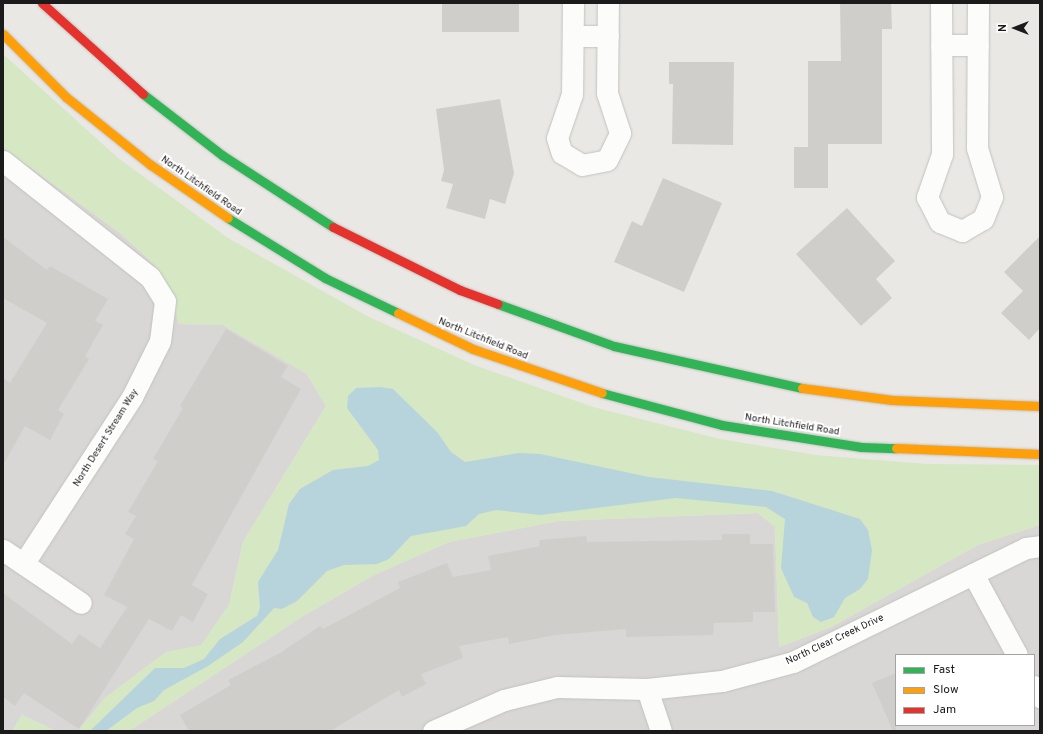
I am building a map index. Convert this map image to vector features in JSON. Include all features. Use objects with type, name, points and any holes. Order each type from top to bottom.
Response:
[{"type":"main road","points":[[42,3],[114,71],[222,155],[353,240],[460,290],[614,346],[770,383],[892,400],[1040,406]]},
{"type":"main road","name":"North Litchfield Road","points":[[3,34],[66,97],[151,165],[232,221],[325,278],[473,349],[578,387],[722,425],[861,448],[1040,454]]},
{"type":"street","points":[[574,3],[572,94],[557,138],[562,153],[582,165],[608,160],[620,133],[608,93],[608,3]]},
{"type":"street","points":[[941,3],[942,154],[927,197],[940,222],[962,231],[983,219],[992,197],[977,148],[978,3]]},
{"type":"street","points":[[573,36],[608,36]]},
{"type":"street","points":[[941,45],[978,45]]},
{"type":"street","name":"North Desert Stream Way","points":[[3,161],[150,277],[165,301],[160,341],[132,398],[23,564]]},
{"type":"street","name":"North Clear Creek Drive","points":[[433,731],[504,700],[557,687],[647,689],[722,681],[792,662],[1026,548],[1040,546]]},
{"type":"street","points":[[3,550],[81,603]]},
{"type":"street","points":[[973,574],[1016,654]]},
{"type":"street","points":[[1035,688],[1040,697]]},
{"type":"street","points":[[647,689],[661,731]]},
{"type":"shaded area","points":[[3,147],[120,233],[155,265],[171,294],[179,324],[223,325],[307,374],[326,406],[243,542],[229,605],[201,646],[166,652],[105,698],[78,731],[56,731],[22,715],[12,731],[3,731]]},
{"type":"shaded area","points":[[758,513],[775,527],[779,647],[831,627],[978,545],[1040,525],[1040,731],[129,731],[303,616],[374,575],[449,542],[558,521]]},
{"type":"green space","points":[[3,54],[118,158],[228,238],[367,316],[474,365],[593,407],[720,439],[816,455],[926,464],[1040,465],[1040,525],[978,545],[831,627],[779,647],[775,527],[758,513],[558,521],[449,542],[374,575],[303,616],[129,731],[78,731],[105,698],[166,652],[201,645],[229,605],[243,542],[326,406],[307,374],[223,325],[179,324],[171,294],[155,265],[120,233],[3,147]]},
{"type":"green space","points":[[22,715],[56,731],[12,731]]},
{"type":"water","points":[[380,387],[393,389],[437,432],[451,452],[465,462],[519,453],[540,454],[649,477],[772,491],[860,519],[868,530],[872,550],[868,579],[860,589],[845,598],[834,617],[821,622],[813,617],[807,603],[794,597],[781,568],[785,519],[766,507],[676,498],[540,515],[496,510],[479,514],[466,526],[411,536],[389,559],[377,564],[344,565],[327,571],[297,601],[282,609],[274,608],[243,642],[208,666],[164,690],[154,701],[137,708],[106,731],[90,731],[155,668],[184,668],[204,659],[220,639],[257,616],[260,608],[258,582],[278,550],[289,504],[300,489],[333,470],[368,466],[379,460],[378,450],[347,408],[348,396],[356,388]]},
{"type":"building","points":[[442,3],[519,3],[519,32],[442,32]]},
{"type":"building","points":[[840,3],[891,3],[892,29],[882,29],[882,144],[828,144],[828,188],[794,188],[794,147],[808,147],[808,61],[841,61]]},
{"type":"building","points":[[669,62],[734,62],[733,145],[672,144],[673,84],[669,84]]},
{"type":"building","points":[[500,99],[514,173],[505,204],[490,199],[485,219],[446,208],[453,184],[441,181],[444,170],[436,109]]},
{"type":"building","points":[[663,178],[722,203],[684,292],[614,262],[632,221],[642,226]]},
{"type":"building","points":[[847,208],[895,261],[876,279],[892,298],[861,326],[796,254]]},
{"type":"building","points":[[1040,236],[1040,328],[1029,340],[1001,313],[1023,291],[1004,272]]},
{"type":"building","points":[[3,237],[47,270],[50,266],[108,299],[95,321],[103,325],[85,356],[89,359],[58,410],[64,414],[50,440],[25,426],[3,465],[3,378],[10,383],[47,323],[3,298]]},
{"type":"building","points":[[226,329],[288,366],[281,377],[301,389],[192,585],[208,594],[193,622],[181,615],[172,631],[149,619],[79,729],[24,693],[15,706],[3,697],[3,593],[72,644],[79,634],[100,648],[127,607],[104,595],[134,539],[125,534],[136,516],[128,512],[158,461],[153,459],[183,408],[180,406]]},
{"type":"building","points":[[722,534],[750,534],[750,544],[773,544],[775,612],[753,612],[753,622],[714,623],[713,635],[626,637],[626,629],[555,635],[509,644],[508,637],[459,646],[463,658],[421,674],[426,684],[402,697],[399,690],[330,731],[189,731],[180,715],[231,685],[228,680],[280,653],[320,626],[323,629],[400,588],[398,582],[447,563],[453,577],[491,570],[488,556],[540,546],[539,540],[586,536],[587,542],[722,540]]},
{"type":"building","points":[[895,673],[896,731],[893,731],[872,683]]},
{"type":"traffic: fast","points":[[143,94],[222,155],[333,227]]},
{"type":"traffic: fast","points":[[228,218],[325,278],[398,313]]},
{"type":"traffic: fast","points":[[498,304],[614,346],[802,388]]},
{"type":"traffic: fast","points":[[602,393],[722,425],[861,447],[896,448]]},
{"type":"traffic: slow","points":[[3,34],[66,97],[151,165],[228,218]]},
{"type":"traffic: slow","points":[[398,313],[473,349],[602,393]]},
{"type":"traffic: slow","points":[[802,388],[892,400],[1040,406]]},
{"type":"traffic: slow","points":[[896,448],[1040,454]]},
{"type":"traffic: jam","points":[[42,3],[143,94]]},
{"type":"traffic: jam","points":[[333,227],[460,290],[498,304]]}]
